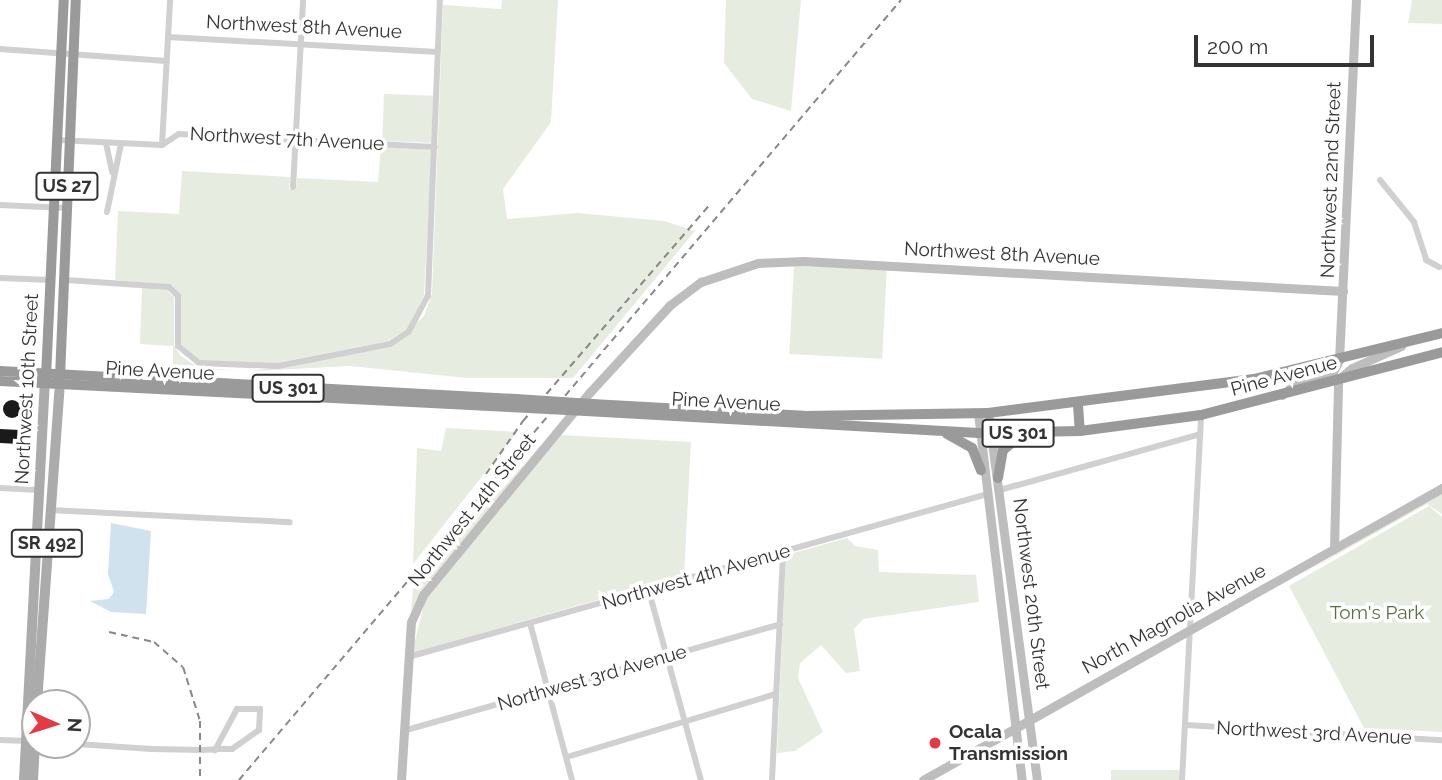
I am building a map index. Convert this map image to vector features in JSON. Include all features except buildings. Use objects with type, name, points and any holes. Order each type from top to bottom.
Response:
[{"type":"highway","name":"Northwest 10th Street","points":[[64,0],[68,54]]},
{"type":"highway","name":"Northwest 10th Street","points":[[46,377],[51,280],[60,208],[68,54],[76,0]]},
{"type":"highway","name":"Northwest 10th Street","points":[[60,208],[66,280],[60,378]]},
{"type":"highway","name":"Pine Avenue","points":[[863,422],[1078,405],[1339,360],[1442,333]]},
{"type":"highway","name":"Pine Avenue","points":[[0,371],[60,378],[863,422],[942,431],[1024,433],[1080,430],[1201,415],[1442,352]]},
{"type":"highway","name":"Pine Avenue","points":[[0,381],[46,377]]},
{"type":"highway","points":[[1078,405],[1080,430]]},
{"type":"highway","points":[[942,431],[972,448],[981,470]]},
{"type":"highway","points":[[999,484],[1003,450],[1024,433]]},
{"type":"main road","name":"Northwest 10th Street","points":[[33,689],[39,490],[46,377]]},
{"type":"main road","name":"SR 492","points":[[38,689],[60,378]]},
{"type":"main road","name":"Northwest 10th Street","points":[[23,780],[28,759]]},
{"type":"main road","name":"SR 492","points":[[32,759],[33,780]]},
{"type":"street","points":[[162,145],[170,0]]},
{"type":"street","points":[[293,187],[303,0]]},
{"type":"street","points":[[66,280],[169,287],[177,296],[183,354],[199,363],[241,368],[390,344],[410,331],[428,296],[440,0]]},
{"type":"street","name":"Northwest 22nd Street","points":[[1339,360],[1356,0]]},
{"type":"street","name":"Northwest 8th Avenue","points":[[168,37],[438,52]]},
{"type":"street","points":[[0,49],[167,61]]},
{"type":"street","name":"Northwest 7th Avenue","points":[[63,140],[162,145],[179,134],[296,138],[435,148]]},
{"type":"street","points":[[106,143],[113,177]]},
{"type":"street","points":[[107,212],[121,144]]},
{"type":"street","points":[[1380,180],[1414,222],[1426,260],[1439,267]]},
{"type":"street","points":[[0,205],[60,208]]},
{"type":"street","name":"Northwest 8th Avenue","points":[[670,305],[722,274],[777,261],[1343,291]]},
{"type":"street","points":[[0,278],[51,280]]},
{"type":"street","name":"Northwest 14th Street","points":[[401,780],[411,622],[423,594],[670,305]]},
{"type":"street","points":[[1334,549],[1338,380],[1352,368],[1408,343]]},
{"type":"street","points":[[1282,395],[1295,384],[1333,372],[1339,360]]},
{"type":"street","name":"Northwest 20th Street","points":[[983,413],[981,470],[1022,780]]},
{"type":"street","points":[[1182,780],[1201,415]]},
{"type":"street","name":"Northwest 20th Street","points":[[984,433],[999,484],[1037,780]]},
{"type":"street","points":[[999,484],[1200,434]]},
{"type":"street","points":[[0,488],[39,490]]},
{"type":"street","name":"North Magnolia Avenue","points":[[923,780],[1442,488]]},
{"type":"street","name":"Northwest 4th Avenue","points":[[408,657],[984,495]]},
{"type":"street","points":[[50,510],[290,522]]},
{"type":"street","points":[[989,540],[1009,563]]},
{"type":"street","points":[[772,780],[783,553]]},
{"type":"street","points":[[648,588],[687,721],[701,780]]},
{"type":"street","points":[[530,623],[572,780]]},
{"type":"street","name":"Northwest 3rd Avenue","points":[[403,731],[780,624]]},
{"type":"street","points":[[567,757],[776,694]]},
{"type":"street","points":[[91,745],[215,750],[250,741],[263,723],[260,709],[237,709],[215,750]]},
{"type":"street","name":"Northwest 3rd Avenue","points":[[1185,726],[1442,740]]},
{"type":"street","points":[[0,740],[21,741]]},
{"type":"green space","points":[[502,0],[558,0],[551,122],[503,189],[507,219],[578,213],[664,221],[695,231],[573,378],[467,378],[350,366],[253,371],[391,347],[424,316],[432,294],[443,5],[501,9]]},
{"type":"green space","points":[[726,0],[801,0],[791,111],[752,99],[724,63]]},
{"type":"green space","points":[[1412,0],[1442,0],[1442,24],[1408,23]]},
{"type":"green space","points":[[384,94],[433,96],[431,143],[382,141]]},
{"type":"green space","points":[[381,147],[432,150],[424,295],[407,329],[388,341],[277,363],[200,361],[181,345],[181,296],[171,285],[115,280],[118,211],[179,214],[182,171],[290,177],[289,189],[296,190],[297,178],[378,182]]},
{"type":"green space","points":[[794,264],[887,269],[882,359],[789,354]]},
{"type":"green space","points":[[142,288],[167,290],[174,297],[174,346],[181,356],[198,367],[239,371],[173,367],[173,346],[140,344]]},
{"type":"green space","points":[[446,428],[517,432],[413,564],[417,448],[441,451]]},
{"type":"green space","points":[[551,434],[420,593],[411,612],[413,589]]},
{"type":"green space","points":[[561,435],[691,442],[684,575],[412,653],[426,596]]},
{"type":"green space","points":[[1442,492],[1442,514],[1427,504],[1292,580]]},
{"type":"green space","name":"Tom's Park","points":[[1429,506],[1442,517],[1442,732],[1364,728],[1289,586]]},
{"type":"green space","points":[[847,538],[855,546],[878,550],[879,572],[976,575],[979,602],[863,619],[854,629],[860,671],[846,673],[821,645],[800,663],[798,678],[823,732],[795,751],[777,753],[786,555]]},
{"type":"green space","points":[[1111,770],[1179,770],[1179,780],[1111,780]]},
{"type":"water","points":[[111,523],[151,531],[146,614],[111,612],[90,601],[109,599],[114,592],[108,574]]},
{"type":"railway","points":[[239,780],[901,0]]},
{"type":"railway","points":[[486,474],[523,421],[710,204]]},
{"type":"railway","points":[[109,632],[154,642],[183,667],[200,721],[200,780]]},
{"type":"place","name":"Ocala Transmission","points":[[935,743]]}]
